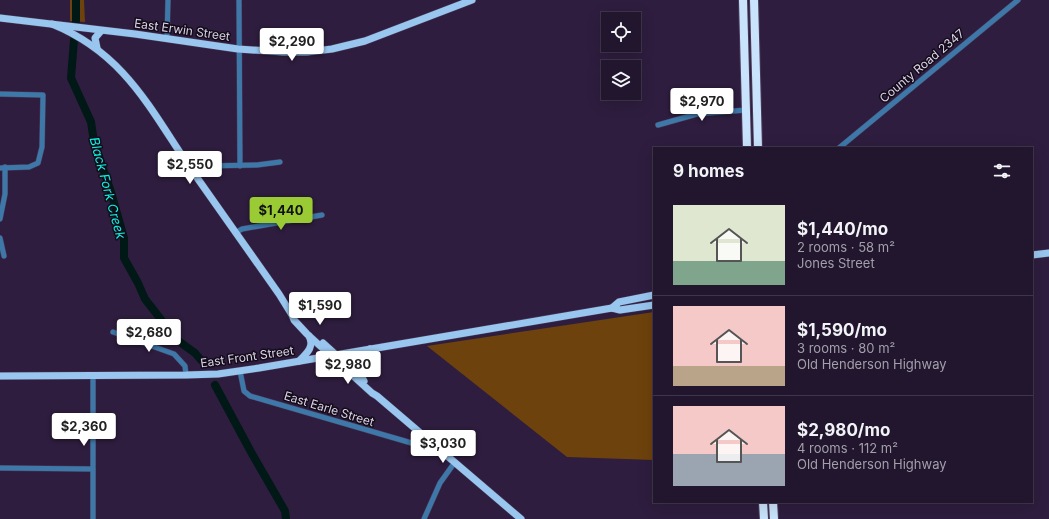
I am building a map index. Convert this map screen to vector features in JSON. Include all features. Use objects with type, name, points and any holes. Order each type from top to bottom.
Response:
[{"type":"highway","points":[[743,0],[747,147]]},
{"type":"highway","points":[[754,0],[758,147]]},
{"type":"highway","points":[[763,503],[764,519]]},
{"type":"highway","points":[[773,503],[774,519]]},
{"type":"main road","name":"East Erwin Street","points":[[0,18],[238,48],[296,52],[343,46],[387,33],[472,0]]},
{"type":"main road","points":[[52,24],[71,32],[97,48],[117,65],[131,82],[292,314],[294,320],[307,334],[375,390],[377,396]]},
{"type":"main road","points":[[97,48],[95,38],[101,30]]},
{"type":"main road","points":[[1033,255],[1049,253]]},
{"type":"main road","name":"East Front Street","points":[[612,308],[619,302],[653,295]]},
{"type":"main road","name":"East Front Street","points":[[0,376],[186,375],[240,371],[612,308],[620,310],[653,305]]},
{"type":"main road","points":[[292,314],[297,317],[372,393],[521,519]]},
{"type":"main road","points":[[299,361],[311,348],[311,340],[307,334]]},
{"type":"main road","points":[[364,381],[358,371],[358,366],[360,360],[370,349]]},
{"type":"street","points":[[167,38],[168,0]]},
{"type":"street","points":[[240,0],[238,48],[240,166]]},
{"type":"street","name":"County Road 2347","points":[[840,147],[1018,0]]},
{"type":"street","points":[[0,94],[43,95],[42,147],[39,160],[35,165],[29,167],[2,168],[5,194],[0,218]]},
{"type":"street","points":[[658,125],[697,114],[746,110]]},
{"type":"street","points":[[192,171],[205,166],[240,166],[280,162]]},
{"type":"street","points":[[235,232],[242,229],[322,215]]},
{"type":"street","points":[[0,238],[4,256]]},
{"type":"street","points":[[113,332],[174,354],[185,366],[186,375]]},
{"type":"street","name":"East Earle Street","points":[[240,371],[244,391],[250,396],[415,444],[422,443],[426,438]]},
{"type":"street","points":[[93,376],[93,519]]},
{"type":"street","points":[[424,519],[440,483],[455,462]]},
{"type":"street","points":[[0,468],[93,469]]},
{"type":"shaded area","points":[[70,0],[84,0],[85,22],[70,21]]},
{"type":"shaded area","points":[[653,312],[653,460],[567,457],[427,346]]},
{"type":"waterway","name":"Black Fork Creek","points":[[76,0],[76,21]]},
{"type":"waterway","name":"Black Fork Creek","points":[[74,40],[71,78],[91,122],[94,142],[111,192],[124,238],[124,258],[145,299],[177,340],[195,353],[201,360]]},
{"type":"waterway","name":"Black Fork Creek","points":[[215,385],[285,511],[286,519]]}]
